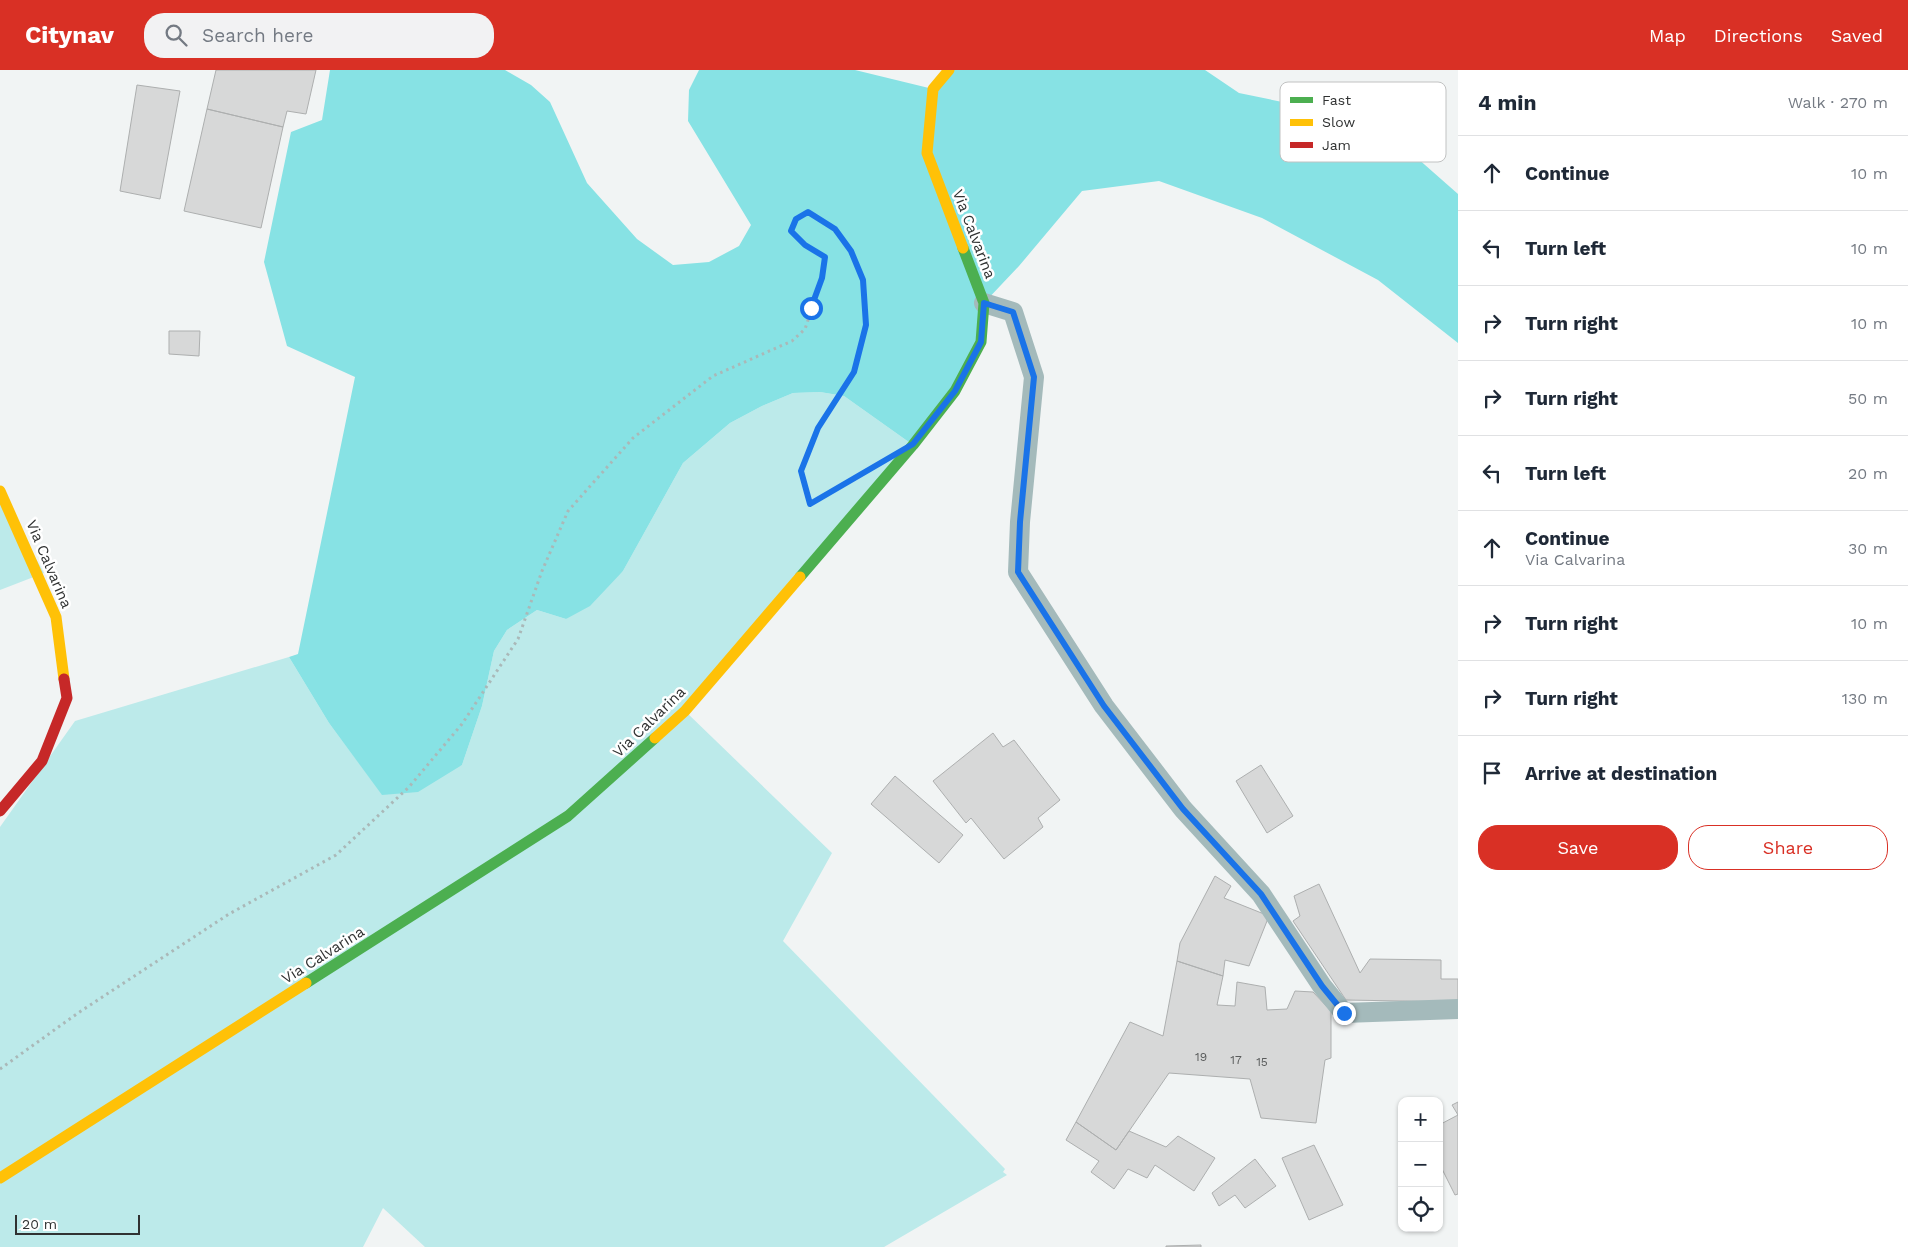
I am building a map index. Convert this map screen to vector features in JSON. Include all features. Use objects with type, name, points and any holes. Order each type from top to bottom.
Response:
[{"type":"street","name":"Via Calvarina","points":[[0,1178],[568,816],[685,711],[913,444],[955,391],[981,342],[984,303],[927,153],[933,89],[949,70]]},
{"type":"street","name":"Via Calvarina","points":[[0,492],[56,618],[67,698],[42,761],[0,811]]},
{"type":"lane","points":[[984,303],[1013,312],[1034,377],[1020,522],[1018,572],[1104,706],[1183,809],[1261,894],[1322,986],[1344,1013],[1458,1009]]},
{"type":"path","points":[[0,1069],[78,1013],[229,914],[336,855],[409,787],[462,724],[518,639],[542,571],[568,511],[633,438],[712,376],[792,341],[805,329],[822,278],[825,257],[805,245],[791,231],[796,219],[808,212],[835,229],[851,251],[863,280],[866,325],[854,372],[818,428],[801,471],[810,504],[819,499]]},
{"type":"shaded area","points":[[330,70],[505,70],[531,85],[550,102],[587,183],[637,239],[673,265],[709,262],[739,246],[751,225],[688,121],[689,90],[699,70],[855,70],[933,89],[949,70],[1205,70],[1239,93],[1280,101],[1280,162],[1422,162],[1458,194],[1458,343],[1378,280],[1262,218],[1159,181],[1082,191],[1019,266],[984,303],[981,342],[913,445],[844,396],[820,392],[793,393],[762,406],[730,423],[683,463],[623,571],[590,606],[566,619],[537,610],[507,630],[494,651],[482,706],[462,765],[418,792],[382,795],[329,723],[289,657],[298,654],[355,377],[287,346],[264,262],[291,132],[322,120]]},
{"type":"shaded area","points":[[820,392],[844,396],[913,445],[685,711],[832,853],[783,941],[1005,1169],[1003,1172],[1007,1175],[884,1247],[425,1247],[383,1208],[363,1247],[0,1247],[0,827],[75,721],[289,657],[329,723],[382,794],[462,765],[482,706],[494,651],[507,630],[537,610],[566,619],[623,571],[683,463],[730,423],[762,406],[793,393]]},
{"type":"shaded area","points":[[0,495],[44,573],[0,590]]},
{"type":"building","points":[[216,70],[316,70],[306,114],[287,111],[283,127],[207,109]]},
{"type":"building","points":[[137,85],[180,91],[160,199],[120,191]]},
{"type":"building","points":[[207,109],[283,127],[261,228],[184,211]]},
{"type":"building","points":[[169,331],[200,331],[199,356],[169,354]]},
{"type":"building","points":[[993,733],[1003,747],[1014,740],[1060,800],[1038,818],[1043,827],[1004,859],[971,818],[966,823],[933,781]]},
{"type":"building","points":[[1261,765],[1293,816],[1267,833],[1236,781]]},
{"type":"building","points":[[895,776],[963,835],[939,863],[871,804]]},
{"type":"building","points":[[1215,876],[1231,886],[1224,898],[1269,916],[1249,966],[1225,960],[1223,976],[1177,961],[1180,943]]},
{"type":"building","points":[[1319,884],[1360,973],[1370,959],[1441,960],[1441,979],[1458,979],[1458,1002],[1346,1000],[1293,921],[1300,916],[1294,896]]},
{"type":"building","points":[[1177,961],[1223,976],[1217,1005],[1235,1006],[1237,982],[1265,987],[1267,1010],[1287,1009],[1295,991],[1313,992],[1331,1011],[1331,1058],[1325,1060],[1316,1123],[1261,1118],[1250,1079],[1169,1073],[1116,1150],[1076,1122],[1130,1022],[1163,1036]]},
{"type":"building","points":[[1458,1102],[1458,1115],[1452,1105]]},
{"type":"building","points":[[1458,1115],[1458,1194],[1455,1195],[1443,1171],[1443,1123]]},
{"type":"building","points":[[1076,1122],[1116,1150],[1129,1131],[1166,1147],[1178,1136],[1215,1158],[1194,1191],[1155,1165],[1147,1178],[1128,1169],[1114,1189],[1091,1172],[1099,1161],[1066,1140]]},
{"type":"building","points":[[1314,1145],[1343,1205],[1309,1220],[1282,1158]]},
{"type":"building","points":[[1255,1159],[1276,1186],[1245,1208],[1235,1195],[1219,1206],[1212,1193]]},
{"type":"building","points":[[1201,1245],[1201,1247],[1166,1247],[1166,1246]]},
{"type":"traffic: fast","points":[[800,577],[913,445],[955,391],[981,342],[984,303],[963,248]]},
{"type":"traffic: fast","points":[[306,983],[568,816],[655,738]]},
{"type":"traffic: slow","points":[[949,70],[933,89],[927,153],[963,248]]},
{"type":"traffic: slow","points":[[0,491],[56,617],[64,679]]},
{"type":"traffic: slow","points":[[655,738],[685,711],[800,577]]},
{"type":"traffic: slow","points":[[0,1178],[306,983]]},
{"type":"traffic: jam","points":[[0,811],[42,761],[67,698],[64,679]]},
{"type":"route","points":[[811,308],[822,278],[825,257],[805,245],[791,231],[796,219],[808,212],[835,229],[851,251],[863,280],[866,325],[854,372],[818,428],[801,471],[810,504],[913,444],[955,391],[981,342],[984,303],[1013,312],[1034,377],[1020,522],[1018,572],[1104,706],[1183,809],[1261,894],[1322,986],[1344,1013]]}]
